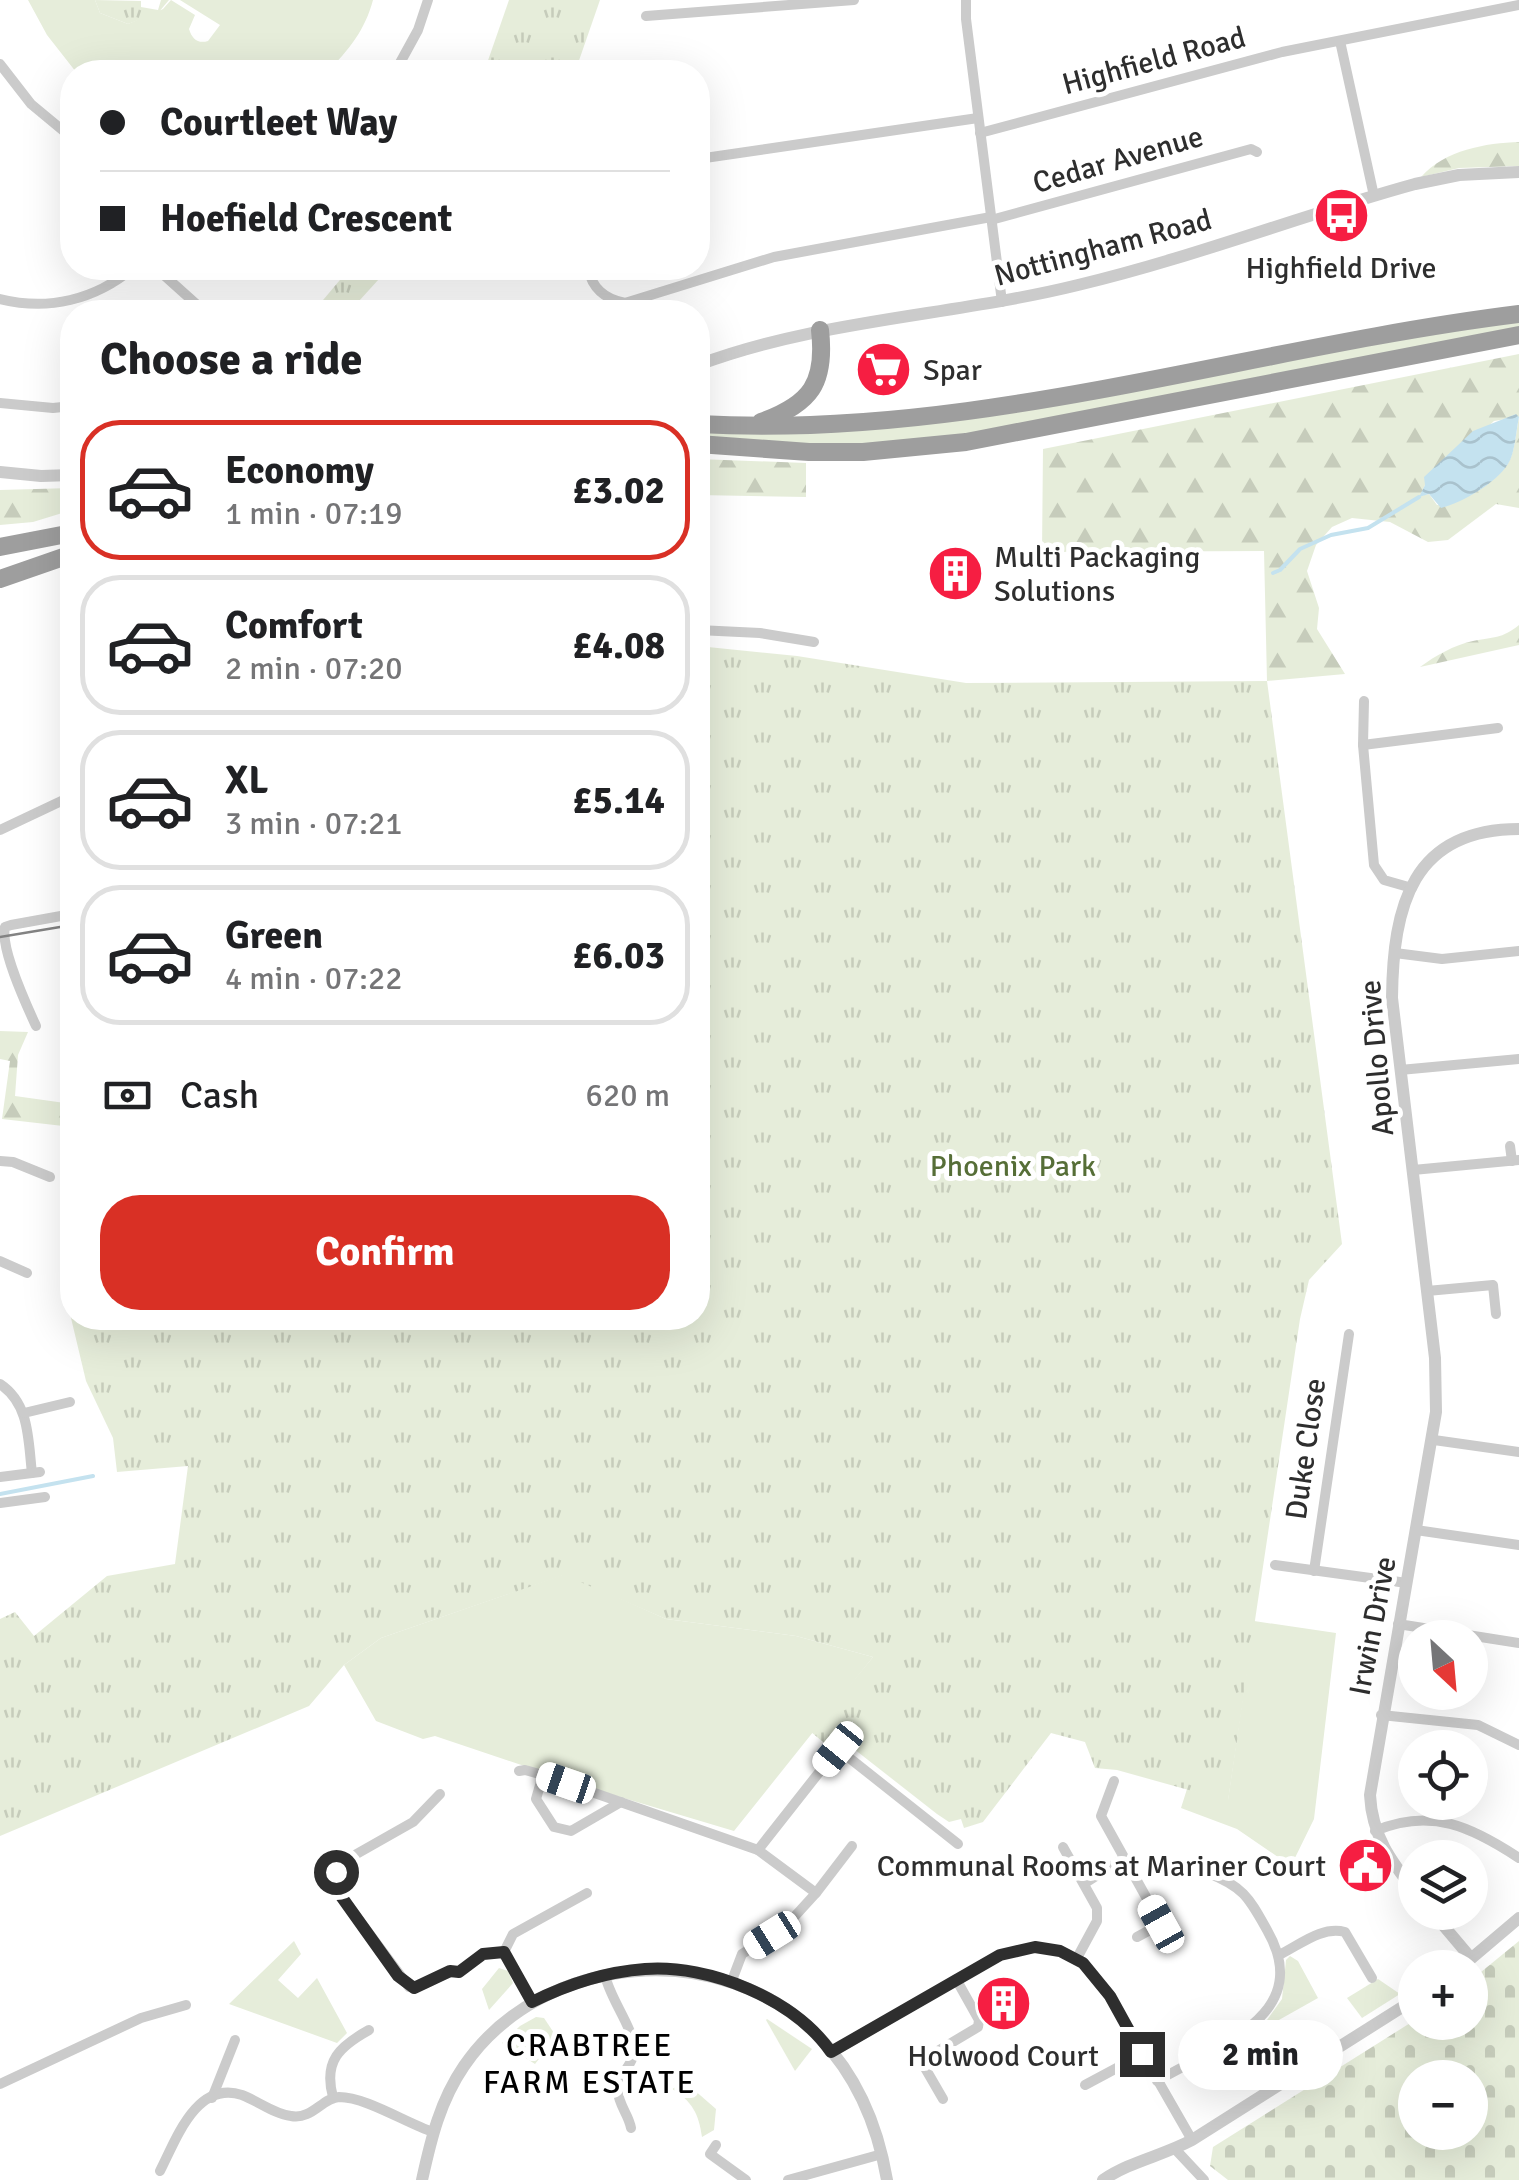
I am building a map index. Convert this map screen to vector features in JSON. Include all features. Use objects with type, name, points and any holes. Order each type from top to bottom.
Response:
[{"type":"highway","points":[[710,425],[825,426],[938,416],[1519,314]]},
{"type":"highway","points":[[746,427],[788,411],[810,394],[820,370],[820,330]]},
{"type":"highway","points":[[710,445],[863,452],[966,442],[1519,335]]},
{"type":"highway","points":[[810,394],[812,409],[825,426]]},
{"type":"highway","points":[[0,547],[60,535]]},
{"type":"highway","points":[[0,579],[60,558]]},
{"type":"street","points":[[401,60],[418,30],[428,0]]},
{"type":"street","points":[[664,0],[665,14]]},
{"type":"street","points":[[646,16],[854,0]]},
{"type":"street","points":[[966,0],[1002,302]]},
{"type":"street","name":"Highfield Road","points":[[980,132],[1282,52],[1519,5]]},
{"type":"street","points":[[1340,41],[1374,196]]},
{"type":"street","points":[[0,64],[31,104],[60,128]]},
{"type":"street","points":[[710,158],[978,118]]},
{"type":"street","name":"Cedar Avenue","points":[[710,277],[774,257],[991,219],[1251,149],[1257,152]]},
{"type":"street","name":"Nottingham Road","points":[[710,362],[820,330],[1002,302],[1130,271],[1459,174],[1519,172]]},
{"type":"street","points":[[72,300],[115,280]]},
{"type":"street","points":[[169,280],[191,300]]},
{"type":"street","name":"Cedar Avenue","points":[[592,280],[594,288],[616,300]]},
{"type":"street","name":"Cedar Avenue","points":[[635,300],[700,280]]},
{"type":"street","points":[[0,298],[45,304],[60,302]]},
{"type":"street","points":[[0,403],[60,407]]},
{"type":"street","points":[[0,472],[60,475]]},
{"type":"street","points":[[710,631],[760,633],[814,642]]},
{"type":"street","points":[[1364,701],[1363,745],[1374,865],[1384,880],[1412,888]]},
{"type":"street","points":[[1363,745],[1498,728]]},
{"type":"street","points":[[0,813],[4,828],[60,802]]},
{"type":"street","name":"Apollo Drive","points":[[1435,1358],[1392,998],[1394,953],[1412,888],[1428,858],[1474,832],[1519,829]]},
{"type":"street","points":[[36,1026],[4,954],[1,933],[5,926],[60,916]]},
{"type":"street","points":[[1394,953],[1442,959],[1516,951],[1512,938]]},
{"type":"street","points":[[1400,1070],[1511,1055]]},
{"type":"street","points":[[1413,1170],[1515,1161],[1510,1146]]},
{"type":"street","points":[[0,1161],[13,1162],[50,1177]]},
{"type":"street","points":[[0,1261],[27,1272]]},
{"type":"street","points":[[1426,1292],[1492,1285],[1496,1314]]},
{"type":"street","name":"Duke Close","points":[[1314,1570],[1349,1334]]},
{"type":"street","name":"Irwin Drive","points":[[1399,1620],[1434,1440],[1435,1358]]},
{"type":"street","points":[[0,1384],[16,1397],[24,1413],[36,1472],[0,1477]]},
{"type":"street","points":[[24,1413],[63,1408]]},
{"type":"street","points":[[1434,1440],[1519,1452]]},
{"type":"street","points":[[0,1503],[45,1497]]},
{"type":"street","points":[[1416,1530],[1519,1545]]},
{"type":"street","points":[[1275,1566],[1406,1584]]},
{"type":"street","name":"Irwin Drive","points":[[1374,1832],[1370,1795],[1398,1624]]},
{"type":"street","points":[[1488,1638],[1519,1643]]},
{"type":"street","points":[[1381,1715],[1478,1726],[1519,1745]]},
{"type":"street","points":[[758,1850],[840,1745],[952,1832],[958,1844]]},
{"type":"street","points":[[519,1772],[543,1775],[758,1850],[816,1893]]},
{"type":"street","points":[[543,1775],[536,1799],[554,1826],[571,1831],[621,1802]]},
{"type":"street","points":[[1114,1782],[1101,1816],[1161,1924],[1137,1937]]},
{"type":"street","points":[[440,1794],[413,1822],[353,1856],[336,1872],[336,1889],[409,1986],[429,1983],[450,1971],[459,1972],[483,1954],[504,1952]]},
{"type":"street","points":[[1398,1869],[1374,1832],[1414,1822],[1464,1826],[1519,1858]]},
{"type":"street","points":[[731,1983],[742,1954],[785,1927],[852,1846]]},
{"type":"street","points":[[1063,1848],[1097,1908],[1098,1921],[1077,1958]]},
{"type":"street","points":[[1085,1884],[1124,1859]]},
{"type":"street","points":[[1158,2081],[1257,2023],[1278,1994],[1281,1954],[1239,1886],[1208,1873]]},
{"type":"street","points":[[504,1952],[513,1934],[586,1893]]},
{"type":"street","points":[[1481,1950],[1519,1918]]},
{"type":"street","points":[[1281,1954],[1323,1932],[1345,1932],[1372,1978]]},
{"type":"street","points":[[831,2052],[1000,1955],[1035,1947],[1060,1951],[1077,1958],[1110,1996],[1192,2140]]},
{"type":"street","points":[[504,1952],[532,2002]]},
{"type":"street","points":[[422,2180],[432,2132],[450,2090],[487,2038],[532,2002],[560,1988],[605,1975],[647,1969],[670,1970],[758,1992],[822,2039],[862,2098],[887,2180]]},
{"type":"street","points":[[605,1975],[609,1995],[633,2042],[634,2056],[618,2092],[631,2128]]},
{"type":"street","points":[[943,2099],[920,2061],[978,2027],[979,2020],[956,1979]]},
{"type":"street","points":[[0,2084],[141,2018],[186,2005]]},
{"type":"street","points":[[1103,2180],[1123,2166],[1192,2140],[1398,2011]]},
{"type":"street","points":[[334,2097],[332,2065],[340,2047],[368,2030]]},
{"type":"street","points":[[212,2098],[235,2040]]},
{"type":"street","points":[[1085,2085],[1142,2054]]},
{"type":"street","points":[[160,2171],[182,2126],[200,2104],[235,2093],[298,2117],[334,2097],[350,2098],[432,2132]]},
{"type":"street","points":[[716,2145],[710,2154],[746,2180]]},
{"type":"street","points":[[1175,2149],[1204,2180]]},
{"type":"street","points":[[788,2180],[882,2154]]},
{"type":"green space","points":[[28,0],[95,0],[100,13],[128,24],[163,9],[171,0],[195,15],[189,29],[201,42],[208,41],[220,25],[180,0],[373,0],[366,21],[338,60],[67,60]]},
{"type":"green space","points":[[95,0],[141,1],[141,7],[158,10],[161,0],[169,0],[158,13],[128,24],[100,13]]},
{"type":"green space","points":[[509,0],[600,0],[579,60],[488,60]]},
{"type":"green space","points":[[1519,142],[1519,166],[1459,168],[1421,177],[1454,154]]},
{"type":"green space","points":[[340,280],[378,280],[360,300],[323,300]]},
{"type":"green space","points":[[1519,320],[1519,330],[990,433],[839,447],[710,439],[710,430],[809,433]]},
{"type":"green space","points":[[1519,354],[1519,417],[1519,508],[1496,504],[1448,540],[1428,542],[1390,522],[1352,518],[1332,527],[1316,545],[1307,571],[1319,608],[1317,629],[1345,674],[1267,681],[1264,551],[1042,552],[1043,449]],"holes":[[[1519,417],[1510,460],[1484,486],[1456,501],[1437,505],[1429,494],[1420,496],[1425,485],[1494,421]]]},
{"type":"green space","points":[[710,459],[806,463],[806,497],[710,495]]},
{"type":"green space","points":[[60,488],[60,514],[33,522],[0,525],[0,490]]},
{"type":"green space","points":[[1519,625],[1519,645],[1420,667],[1452,648],[1502,635]]},
{"type":"green space","name":"Phoenix Park","points":[[710,647],[797,656],[966,683],[1267,681],[1342,1244],[1309,1280],[1300,1319],[1228,1801],[1117,1770],[1095,1768],[1085,1742],[1051,1733],[983,1822],[964,1828],[961,1819],[949,1822],[854,1749],[853,1721],[828,1746],[811,1732],[873,1657],[796,1636],[666,1619],[564,1575],[381,1638],[344,1665],[309,1706],[0,1836],[0,1619],[15,1612],[34,1636],[107,1576],[175,1564],[188,1466],[117,1472],[113,1438],[86,1381],[74,1330],[710,1330]]},
{"type":"green space","points":[[0,1031],[28,1032],[18,1055],[15,1096],[60,1102],[60,1126],[2,1119],[10,1061],[0,1059]]},
{"type":"green space","points":[[565,1574],[666,1619],[796,1636],[873,1657],[734,1831],[435,1736],[423,1739],[376,1721],[344,1665],[381,1638]]},
{"type":"green space","points":[[1254,1621],[1336,1633],[1314,1819],[1291,1866],[1237,1829],[1181,1808],[1187,1789],[1228,1800]]},
{"type":"green space","points":[[294,1941],[301,1954],[278,1980],[298,1998],[317,1978],[347,2033],[337,2043],[229,2004]]},
{"type":"green space","points":[[1519,1941],[1519,2180],[1228,2180],[1210,2166],[1213,2147],[1398,2031],[1398,2040],[1488,2040],[1488,1966]]},
{"type":"green space","points":[[1290,1956],[1298,1961],[1318,1998],[1263,2029],[1282,1999],[1286,1960]]},
{"type":"green space","points":[[499,1968],[508,1971],[513,1983],[489,2010],[482,1989]]},
{"type":"green space","points":[[1378,1979],[1398,1993],[1362,2018],[1347,1998]]},
{"type":"green space","points":[[536,2017],[544,2018],[554,2033],[553,2041],[535,2064],[502,2043]]},
{"type":"green space","points":[[766,2020],[812,2049],[795,2071]]},
{"type":"green space","points":[[685,2082],[716,2109],[714,2130],[702,2137],[693,2109],[672,2089]]},
{"type":"water","points":[[1516,414],[1519,417],[1508,464],[1487,485],[1441,508],[1429,494],[1419,497],[1424,477],[1473,431]]},
{"type":"waterway","points":[[1273,573],[1300,549],[1331,535],[1368,528],[1419,497]]},
{"type":"waterway","points":[[0,1494],[93,1476]]},
{"type":"tram line","points":[[0,937],[60,927]]},
{"type":"place","name":"Highfield Drive","points":[[1341,215]]},
{"type":"place","name":"Spar","points":[[884,370]]},
{"type":"place","name":"Multi Packaging Solutions","points":[[955,574]]},
{"type":"place","name":"Communal Rooms at Mariner Court","points":[[1365,1866]]},
{"type":"place","name":"Holwood Court","points":[[1003,2004]]},
{"type":"district","name":"CRABTREE FARM ESTATE","points":[[590,2064]]},
{"type":"route","points":[[336,1872],[336,1889],[398,1976],[414,1988],[450,1971],[459,1972],[492,1952],[504,1952],[532,2002],[560,1988],[605,1975],[670,1970],[758,1992],[809,2028],[831,2052],[1000,1955],[1035,1947],[1060,1951],[1083,1963],[1110,1996],[1142,2054]]}]
